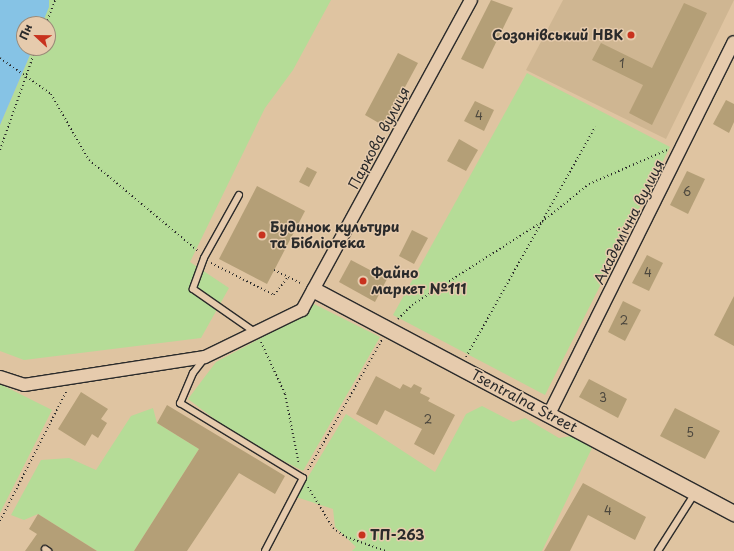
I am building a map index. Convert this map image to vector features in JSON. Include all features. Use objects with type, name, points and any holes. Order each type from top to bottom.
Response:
[{"type":"street","name":"Паркова вулиця","points":[[0,377],[24,385],[80,374],[205,357],[257,334],[302,310],[471,0]]},
{"type":"street","name":"Академічна вулиця","points":[[549,414],[734,42]]},
{"type":"street","name":"Tsentralna Street","points":[[314,290],[389,328],[734,513]]},
{"type":"lane","points":[[239,195],[204,258],[193,289],[257,334]]},
{"type":"lane","points":[[205,357],[193,373],[180,403],[303,478],[264,551]]},
{"type":"lane","points":[[658,551],[696,492]]},
{"type":"path","points":[[49,16],[55,0]]},
{"type":"path","points":[[0,150],[25,74],[33,56]]},
{"type":"path","points":[[0,58],[25,74],[51,94],[89,160],[204,258],[274,295],[288,277]]},
{"type":"path","points":[[461,367],[595,127]]},
{"type":"path","points":[[303,478],[389,328],[412,305],[542,222],[588,184],[685,142]]},
{"type":"path","points":[[274,270],[294,280]]},
{"type":"path","points":[[257,334],[284,394],[303,478],[333,528],[346,537],[386,551]]},
{"type":"path","points":[[0,521],[60,400],[80,374]]},
{"type":"shaded area","name":"Созонівський НВК","points":[[563,0],[734,0],[666,139],[526,70]]},
{"type":"green space","points":[[49,0],[331,0],[293,70],[265,108],[190,262],[229,288],[201,338],[24,360],[0,351],[0,125],[30,56],[56,56],[56,16],[44,16]]},
{"type":"green space","points":[[527,73],[670,147],[545,395],[393,315]]},
{"type":"green space","points":[[312,303],[380,337],[303,471],[241,439],[188,399],[216,362],[304,315]]},
{"type":"green space","points":[[0,384],[52,410],[0,513]]},
{"type":"green space","points":[[482,406],[513,422],[525,418],[559,438],[572,436],[592,448],[542,551],[352,551],[356,547],[335,527],[333,509],[296,497],[346,414],[435,472],[466,414]]},
{"type":"green space","points":[[153,408],[157,423],[199,449],[134,551],[97,551],[38,514],[24,520],[11,515],[41,460],[69,458],[96,470],[131,416]]},
{"type":"water","points":[[0,0],[49,0],[49,7],[45,16],[16,16],[16,56],[30,56],[0,125]]},
{"type":"building","points":[[491,0],[513,8],[483,69],[461,59]]},
{"type":"building","points":[[684,3],[707,13],[652,125],[629,113],[643,85],[592,60],[601,43],[652,68]]},
{"type":"building","points":[[398,53],[418,63],[384,126],[365,115]]},
{"type":"building","points":[[726,100],[734,104],[734,122],[729,133],[713,124]]},
{"type":"building","points":[[475,101],[494,110],[484,131],[464,121]]},
{"type":"building","points":[[459,139],[478,150],[466,171],[447,161]]},
{"type":"building","points":[[307,167],[317,172],[309,187],[299,182]]},
{"type":"building","points":[[687,171],[705,179],[688,214],[670,205]]},
{"type":"building","name":"Будинок культури та Бібліотека","points":[[257,186],[305,211],[267,284],[219,259]]},
{"type":"building","points":[[412,230],[428,238],[414,264],[399,256]]},
{"type":"building","points":[[647,255],[663,263],[649,291],[632,283]]},
{"type":"building","name":"Файно маркет №111","points":[[351,260],[387,279],[375,302],[339,282]]},
{"type":"building","points":[[734,296],[734,346],[714,335]]},
{"type":"building","points":[[623,301],[641,310],[625,341],[608,332]]},
{"type":"building","points":[[376,376],[400,389],[403,384],[411,388],[414,384],[422,388],[420,393],[430,398],[428,401],[455,415],[434,455],[414,444],[422,429],[385,410],[377,425],[356,414]]},
{"type":"building","points":[[589,379],[627,399],[618,418],[579,397]]},
{"type":"building","points":[[81,392],[108,409],[101,419],[107,423],[98,438],[92,434],[85,446],[58,429]]},
{"type":"building","points":[[167,405],[285,476],[275,494],[239,473],[187,551],[134,551],[199,449],[157,423]]},
{"type":"building","points":[[675,408],[720,431],[705,459],[660,436]]},
{"type":"building","points":[[583,483],[646,517],[635,540],[588,515],[570,551],[544,551]]},
{"type":"building","points":[[38,514],[97,551],[52,551],[45,545],[41,551],[25,551],[37,534],[29,529]]},
{"type":"place","name":"Созонівський НВК","points":[[631,35]]},
{"type":"place","name":"Будинок культури та Бібліотека","points":[[262,235]]},
{"type":"place","name":"Файно маркет №111","points":[[363,281]]},
{"type":"place","name":"ТП-263","points":[[362,535]]}]
